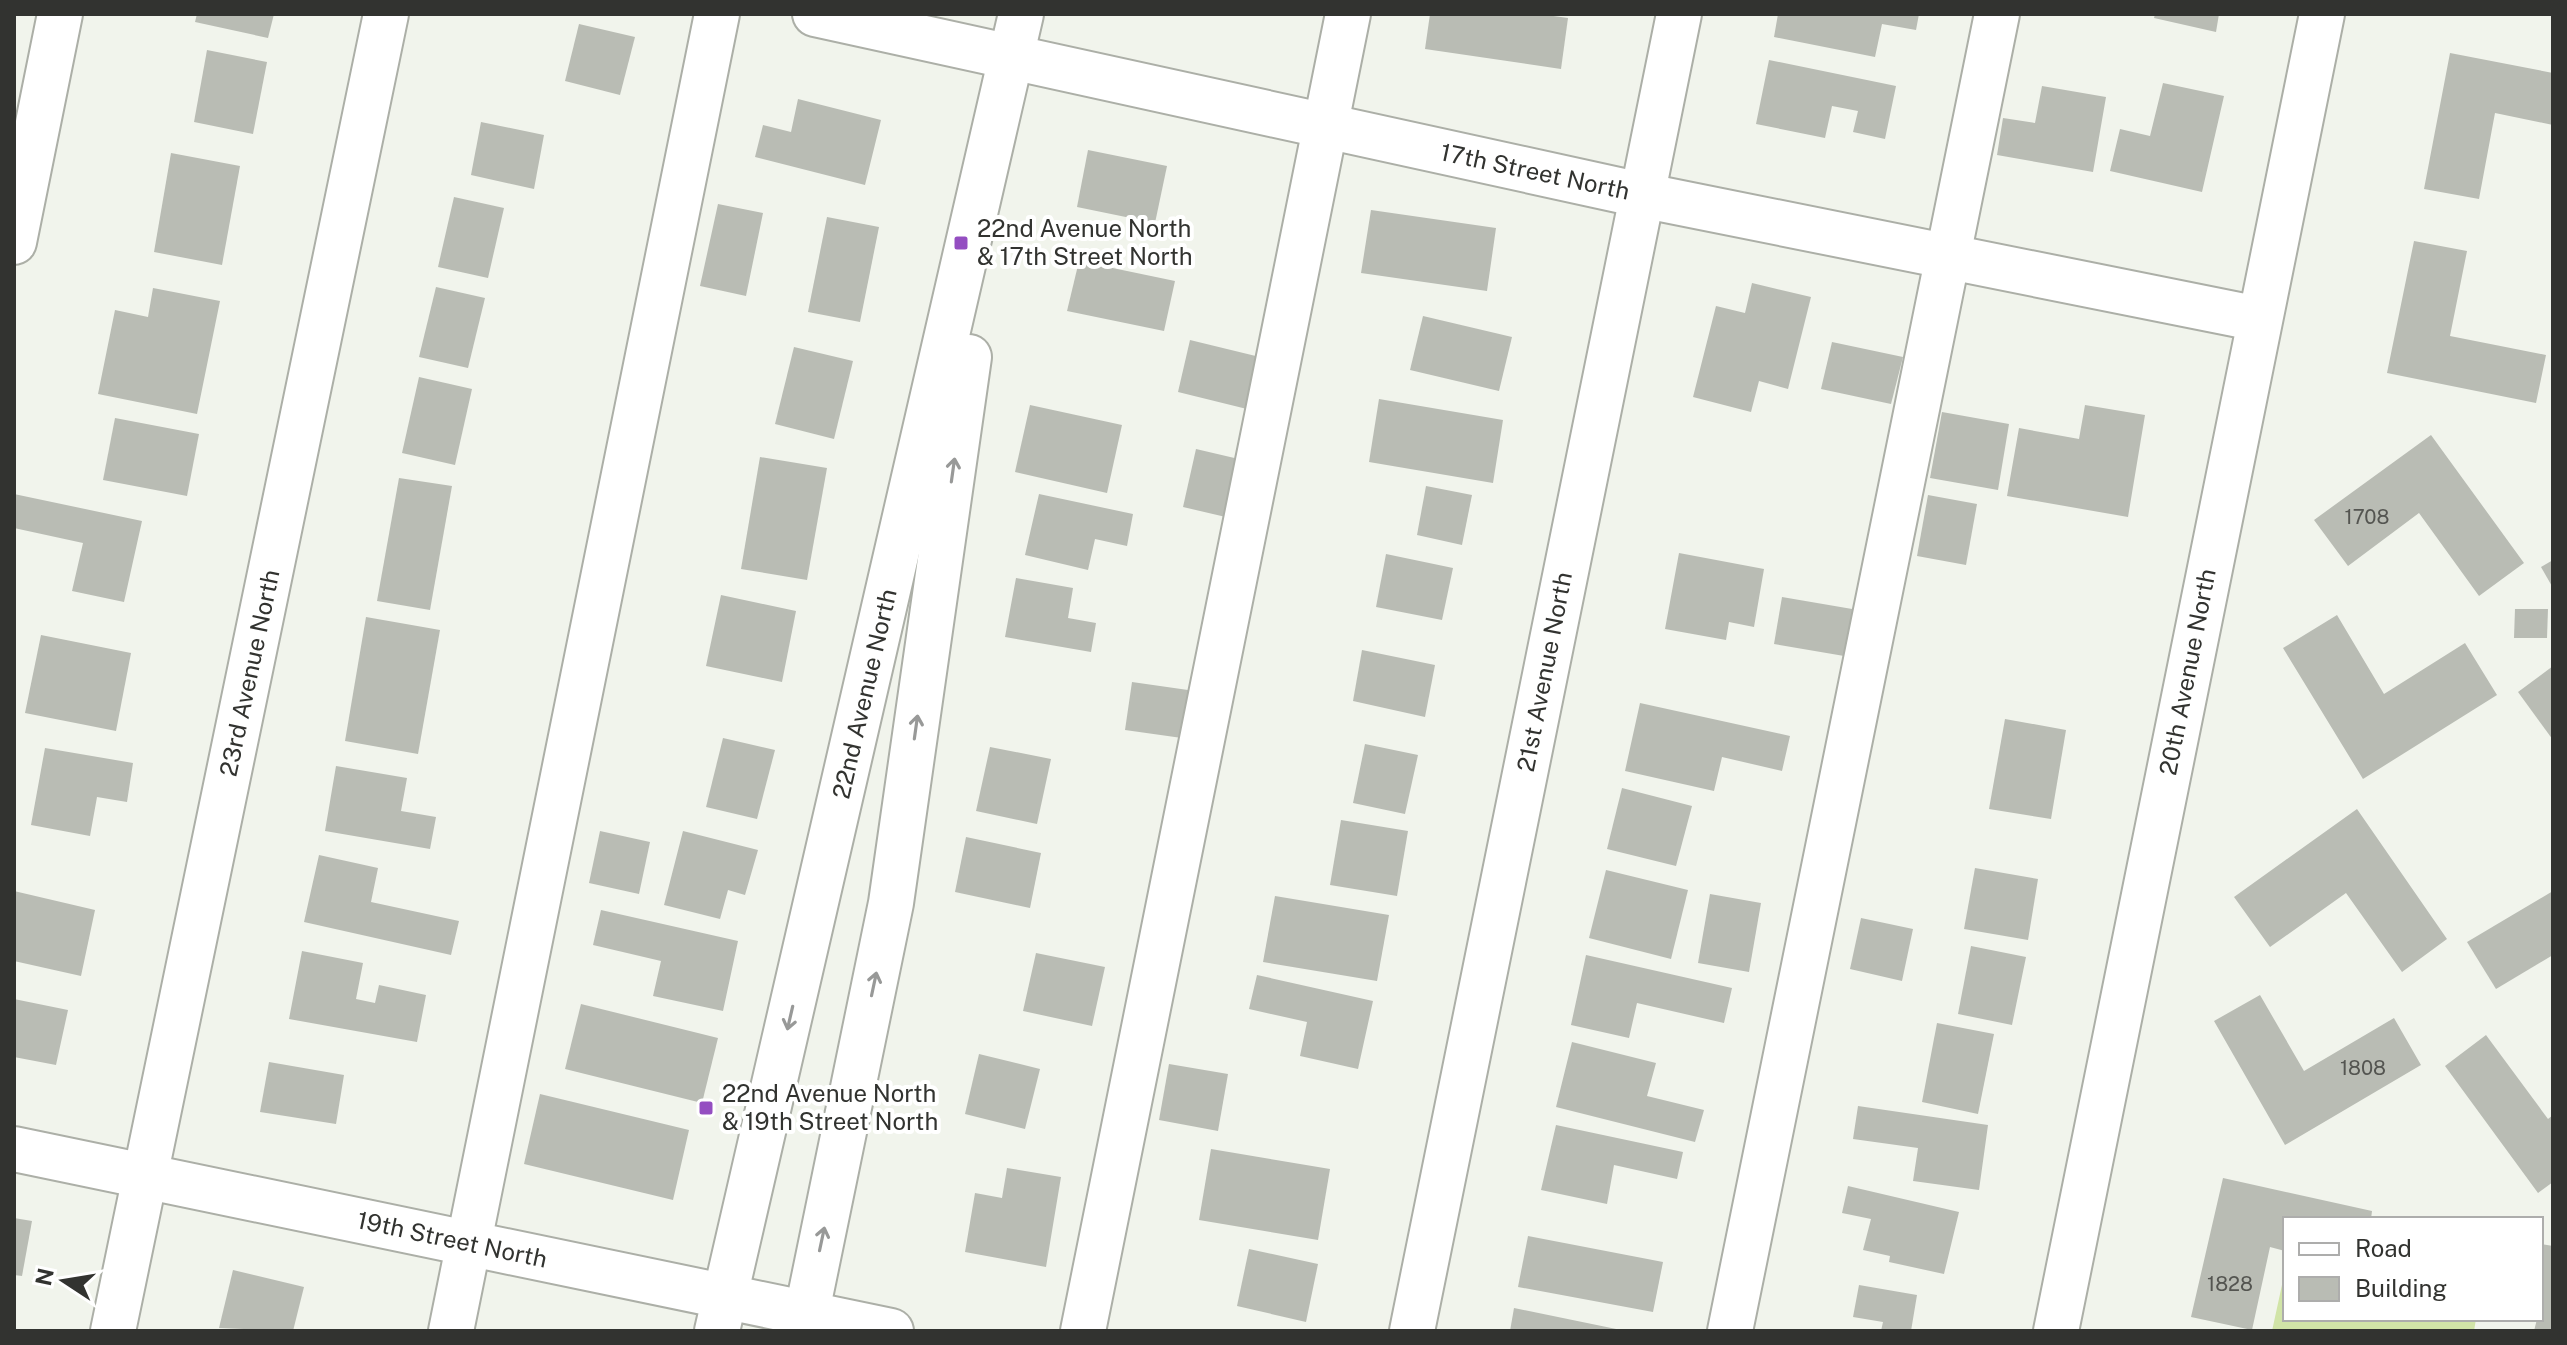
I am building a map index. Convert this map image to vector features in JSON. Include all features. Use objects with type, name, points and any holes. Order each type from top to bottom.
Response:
[{"type":"street","points":[[14,242],[60,14]]},
{"type":"street","name":"23rd Avenue North","points":[[113,1331],[386,14]]},
{"type":"street","points":[[451,1331],[717,14]]},
{"type":"street","name":"17th Street North","points":[[815,14],[1641,195],[2259,319]]},
{"type":"street","name":"22nd Avenue North","points":[[721,1314],[1021,14]]},
{"type":"street","points":[[1083,1331],[1348,14]]},
{"type":"street","name":"21st Avenue North","points":[[1412,1331],[1679,14]]},
{"type":"street","points":[[1730,1331],[1997,14]]},
{"type":"street","name":"20th Avenue North","points":[[2056,1331],[2322,14]]},
{"type":"street","name":"22nd Avenue North","points":[[804,1323],[891,903],[1012,57]]},
{"type":"street","name":"19th Street North","points":[[14,1149],[470,1244],[721,1314],[891,1331]]},
{"type":"green space","points":[[2283,1280],[2283,1321],[2476,1321],[2474,1331],[2272,1331]]},
{"type":"building","points":[[197,14],[274,14],[268,38],[195,22]]},
{"type":"building","points":[[1430,14],[1539,14],[1568,18],[1561,69],[1425,49]]},
{"type":"building","points":[[1778,14],[1919,14],[1916,30],[1882,24],[1875,57],[1774,37]]},
{"type":"building","points":[[2155,14],[2219,14],[2216,32],[2154,18]]},
{"type":"building","points":[[579,24],[635,37],[620,95],[565,81]]},
{"type":"building","points":[[207,50],[267,62],[253,134],[194,122]]},
{"type":"building","points":[[2450,53],[2553,73],[2553,125],[2495,113],[2479,199],[2424,189]]},
{"type":"building","points":[[1769,60],[1896,86],[1885,139],[1853,132],[1858,111],[1832,106],[1825,138],[1756,124]]},
{"type":"building","points":[[2163,83],[2224,96],[2202,192],[2110,171],[2120,129],[2150,136]]},
{"type":"building","points":[[2042,86],[2106,97],[2093,172],[1997,155],[2003,118],[2035,123]]},
{"type":"building","points":[[798,99],[881,120],[865,185],[755,157],[763,125],[791,132]]},
{"type":"building","points":[[481,122],[544,135],[534,189],[471,175]]},
{"type":"building","points":[[1088,150],[1167,166],[1155,223],[1077,207]]},
{"type":"building","points":[[171,153],[240,166],[222,265],[154,252]]},
{"type":"building","points":[[454,197],[504,208],[488,278],[438,267]]},
{"type":"building","points":[[718,204],[763,213],[746,296],[700,286]]},
{"type":"building","points":[[1371,210],[1496,228],[1487,291],[1361,273]]},
{"type":"building","points":[[827,217],[879,227],[860,322],[808,312]]},
{"type":"building","points":[[2414,241],[2467,251],[2450,336],[2546,355],[2536,403],[2387,373]]},
{"type":"building","points":[[1079,261],[1175,281],[1164,331],[1067,311]]},
{"type":"building","points":[[1752,283],[1811,297],[1788,389],[1759,381],[1751,412],[1693,397],[1716,306],[1745,313]]},
{"type":"building","points":[[436,287],[485,298],[468,368],[419,357]]},
{"type":"building","points":[[153,288],[220,301],[197,414],[98,394],[115,310],[148,317]]},
{"type":"building","points":[[1423,316],[1512,337],[1499,391],[1410,370]]},
{"type":"building","points":[[1190,340],[1268,359],[1255,411],[1178,392]]},
{"type":"building","points":[[1832,342],[1903,357],[1891,404],[1821,389]]},
{"type":"building","points":[[794,347],[853,361],[834,439],[775,424]]},
{"type":"building","points":[[419,377],[472,389],[455,465],[402,453]]},
{"type":"building","points":[[1379,399],[1503,420],[1493,483],[1369,462]]},
{"type":"building","points":[[1030,405],[1122,425],[1107,493],[1015,472]]},
{"type":"building","points":[[2085,405],[2145,415],[2128,517],[2007,496],[2019,428],[2079,439]]},
{"type":"building","points":[[1942,412],[2009,424],[1998,490],[1930,478]]},
{"type":"building","points":[[115,418],[199,434],[187,496],[103,480]]},
{"type":"building","points":[[2431,435],[2524,563],[2479,596],[2419,513],[2348,566],[2314,520]]},
{"type":"building","points":[[1196,449],[1243,460],[1230,518],[1183,507]]},
{"type":"building","points":[[760,457],[827,468],[807,580],[741,569]]},
{"type":"building","points":[[399,478],[452,486],[430,610],[377,601]]},
{"type":"building","points":[[1426,486],[1472,495],[1462,545],[1417,535]]},
{"type":"building","points":[[14,494],[142,521],[124,602],[72,591],[83,543],[14,528]]},
{"type":"building","points":[[1039,494],[1133,514],[1127,546],[1095,539],[1088,570],[1025,555]]},
{"type":"building","points":[[1928,495],[1977,504],[1966,565],[1917,556]]},
{"type":"building","points":[[1679,553],[1764,569],[1754,627],[1729,622],[1726,640],[1665,629]]},
{"type":"building","points":[[1386,554],[1453,568],[1442,620],[1376,607]]},
{"type":"building","points":[[2553,560],[2553,588],[2541,567]]},
{"type":"building","points":[[1016,578],[1073,588],[1068,618],[1096,623],[1091,652],[1005,637]]},
{"type":"building","points":[[721,595],[796,611],[782,682],[706,666]]},
{"type":"building","points":[[1782,597],[1858,610],[1850,657],[1774,644]]},
{"type":"building","points":[[2515,609],[2548,609],[2547,638],[2514,638]]},
{"type":"building","points":[[2337,615],[2384,694],[2465,643],[2497,695],[2363,779],[2283,648]]},
{"type":"building","points":[[366,617],[440,630],[418,754],[345,741]]},
{"type":"building","points":[[41,635],[131,653],[116,731],[25,713]]},
{"type":"building","points":[[1362,650],[1435,665],[1425,717],[1353,701]]},
{"type":"building","points":[[2553,666],[2553,740],[2518,692]]},
{"type":"building","points":[[1132,682],[1195,691],[1189,739],[1125,730]]},
{"type":"building","points":[[1640,703],[1790,736],[1782,771],[1722,757],[1714,791],[1625,771]]},
{"type":"building","points":[[2005,719],[2066,730],[2051,819],[1989,809]]},
{"type":"building","points":[[723,738],[775,750],[757,819],[706,807]]},
{"type":"building","points":[[1365,744],[1418,755],[1405,814],[1353,803]]},
{"type":"building","points":[[990,747],[1051,759],[1037,824],[976,811]]},
{"type":"building","points":[[45,748],[133,763],[127,802],[97,797],[90,836],[31,825]]},
{"type":"building","points":[[336,766],[407,778],[401,811],[436,817],[430,849],[325,831]]},
{"type":"building","points":[[1622,788],[1692,806],[1676,866],[1607,849]]},
{"type":"building","points":[[2357,809],[2447,939],[2402,972],[2346,893],[2270,947],[2234,897]]},
{"type":"building","points":[[1341,820],[1408,831],[1397,896],[1330,885]]},
{"type":"building","points":[[600,831],[650,842],[639,894],[589,883]]},
{"type":"building","points":[[683,831],[758,850],[745,895],[728,890],[720,919],[664,905]]},
{"type":"building","points":[[966,837],[1041,853],[1030,908],[955,892]]},
{"type":"building","points":[[319,855],[378,868],[371,902],[459,921],[451,955],[304,922]]},
{"type":"building","points":[[1975,868],[2038,879],[2028,940],[1964,929]]},
{"type":"building","points":[[1606,870],[1688,890],[1671,959],[1589,938]]},
{"type":"building","points":[[14,891],[95,910],[81,976],[14,961]]},
{"type":"building","points":[[2553,891],[2553,955],[2496,989],[2467,942]]},
{"type":"building","points":[[1710,894],[1761,903],[1749,972],[1698,963]]},
{"type":"building","points":[[1275,896],[1389,915],[1377,981],[1263,962]]},
{"type":"building","points":[[601,910],[738,941],[723,1011],[653,996],[661,961],[593,945]]},
{"type":"building","points":[[1861,918],[1913,929],[1902,981],[1850,969]]},
{"type":"building","points":[[1971,946],[2026,957],[2012,1025],[1958,1014]]},
{"type":"building","points":[[302,951],[363,963],[356,999],[375,1003],[379,985],[426,995],[417,1042],[289,1019]]},
{"type":"building","points":[[1036,953],[1105,967],[1092,1026],[1023,1011]]},
{"type":"building","points":[[1586,955],[1732,988],[1724,1023],[1637,1003],[1629,1038],[1571,1025]]},
{"type":"building","points":[[1257,975],[1373,1001],[1358,1069],[1300,1056],[1307,1022],[1249,1009]]},
{"type":"building","points":[[2260,995],[2304,1071],[2394,1018],[2421,1065],[2285,1145],[2214,1021]]},
{"type":"building","points":[[14,999],[68,1010],[56,1065],[14,1057]]},
{"type":"building","points":[[581,1004],[718,1038],[702,1103],[565,1069]]},
{"type":"building","points":[[1937,1023],[1994,1034],[1978,1114],[1922,1102]]},
{"type":"building","points":[[2486,1035],[2548,1119],[2553,1115],[2553,1182],[2538,1193],[2445,1066]]},
{"type":"building","points":[[1572,1042],[1656,1063],[1647,1096],[1704,1110],[1695,1142],[1556,1107]]},
{"type":"building","points":[[979,1054],[1040,1069],[1025,1129],[965,1114]]},
{"type":"building","points":[[269,1062],[344,1075],[336,1124],[260,1112]]},
{"type":"building","points":[[1169,1064],[1228,1074],[1218,1131],[1159,1120]]},
{"type":"building","points":[[540,1094],[689,1130],[673,1200],[524,1164]]},
{"type":"building","points":[[1858,1106],[1988,1125],[1979,1190],[1913,1181],[1918,1148],[1853,1139]]},
{"type":"building","points":[[1556,1125],[1683,1152],[1677,1179],[1614,1165],[1607,1204],[1541,1190]]},
{"type":"building","points":[[1211,1149],[1330,1169],[1318,1240],[1199,1220]]},
{"type":"building","points":[[1007,1168],[1061,1177],[1046,1267],[965,1252],[975,1193],[1002,1198]]},
{"type":"building","points":[[2223,1178],[2372,1211],[2371,1217],[2283,1217],[2283,1250],[2270,1247],[2252,1330],[2191,1317]]},
{"type":"building","points":[[1848,1186],[1959,1212],[1944,1274],[1889,1262],[1890,1256],[1863,1250],[1871,1219],[1842,1213]]},
{"type":"building","points":[[14,1218],[32,1221],[22,1276],[14,1275]]},
{"type":"building","points":[[1528,1236],[1663,1262],[1653,1312],[1518,1287]]},
{"type":"building","points":[[2543,1244],[2553,1246],[2553,1331],[2534,1331],[2536,1321],[2543,1321]]},
{"type":"building","points":[[1249,1249],[1318,1264],[1306,1322],[1237,1306]]},
{"type":"building","points":[[233,1270],[304,1287],[293,1331],[219,1328]]},
{"type":"building","points":[[1859,1285],[1917,1295],[1911,1331],[1881,1331],[1883,1322],[1853,1317]]},
{"type":"building","points":[[1514,1308],[1621,1330],[1621,1331],[1510,1331]]},
{"type":"place","name":"22nd Avenue North & 17th Street North","points":[[961,243]]},
{"type":"place","name":"22nd Avenue North & 19th Street North","points":[[706,1108]]}]
